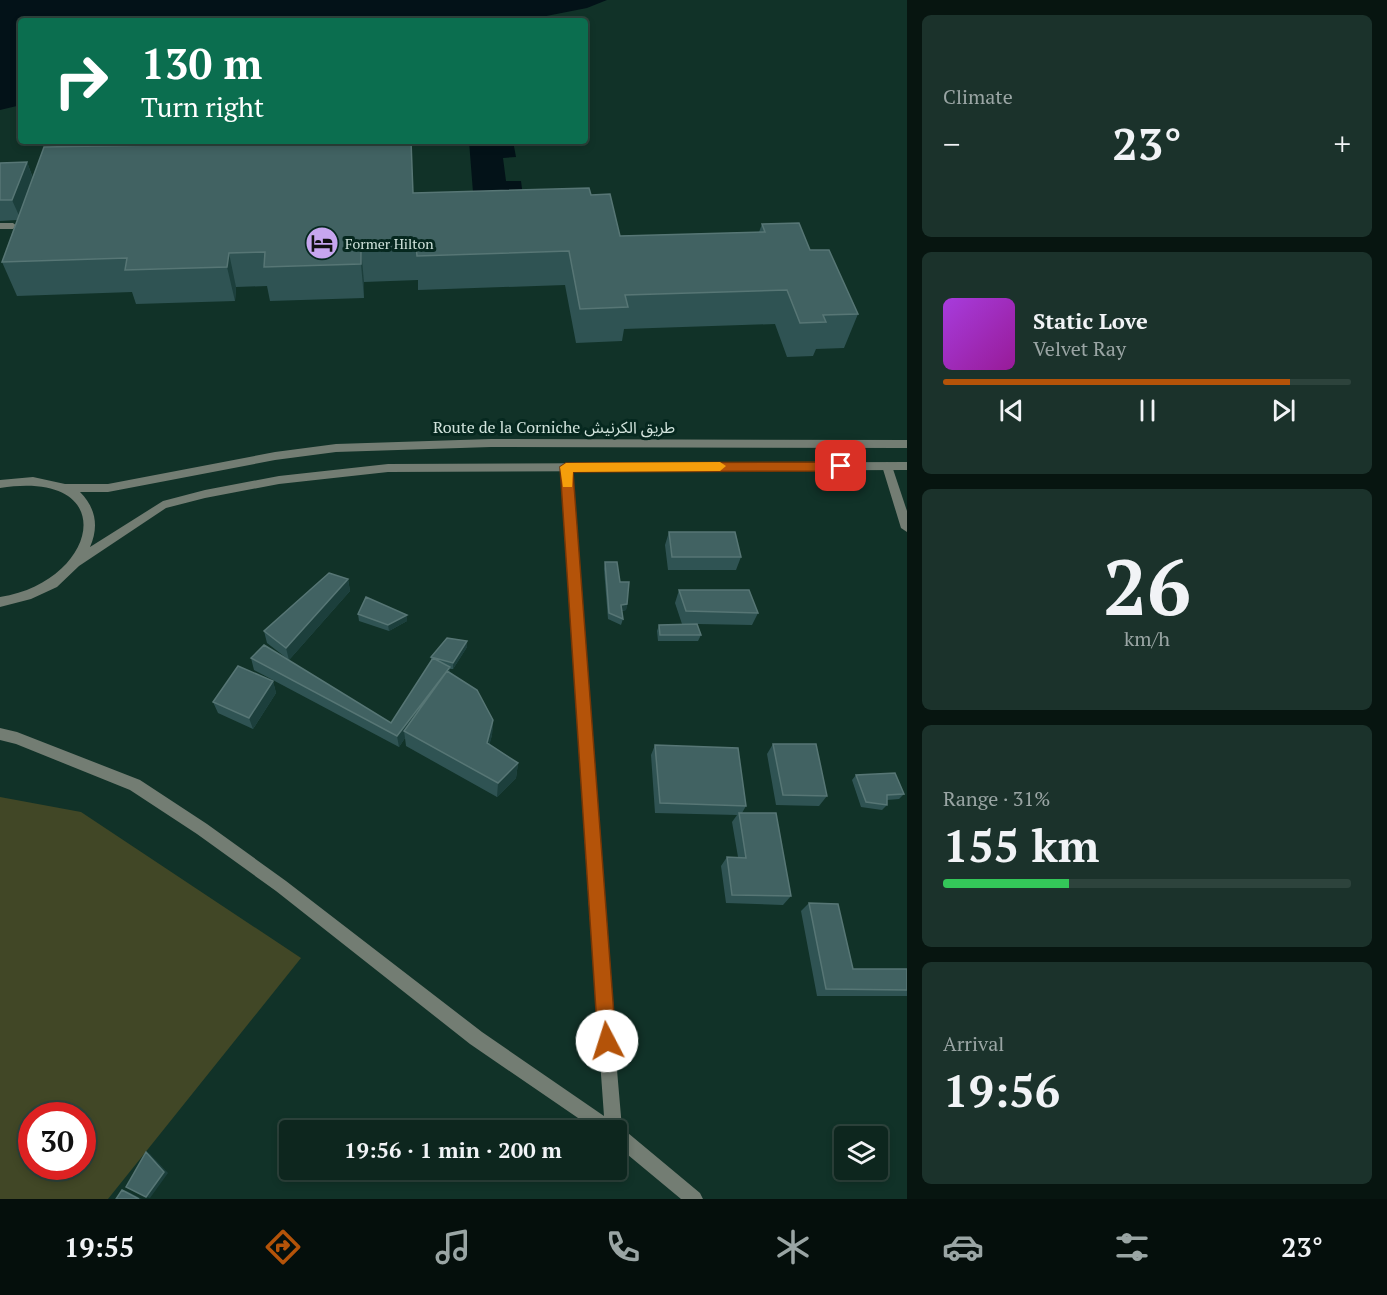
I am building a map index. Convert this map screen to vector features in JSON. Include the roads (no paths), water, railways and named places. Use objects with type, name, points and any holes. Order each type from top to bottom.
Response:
[{"type":"street","points":[[0,226],[14,226]]},
{"type":"street","name":"Route de la Corniche طريق الكرنيش","points":[[0,484],[17,480],[44,481],[66,488],[108,489],[275,456],[336,448],[409,444],[907,444]]},
{"type":"street","points":[[886,466],[907,528]]},
{"type":"street","points":[[0,602],[37,591],[58,579],[75,563],[163,505],[205,494],[279,480],[388,468],[907,466]]},
{"type":"street","points":[[566,467],[613,1120]]},
{"type":"street","points":[[66,488],[83,501],[90,520],[87,542],[75,563]]},
{"type":"street","points":[[0,734],[17,738],[135,785],[202,829],[281,886],[476,1038],[596,1120]]},
{"type":"street","points":[[627,1143],[694,1199]]},
{"type":"place","name":"Former Hilton","points":[[322,243]]}]
